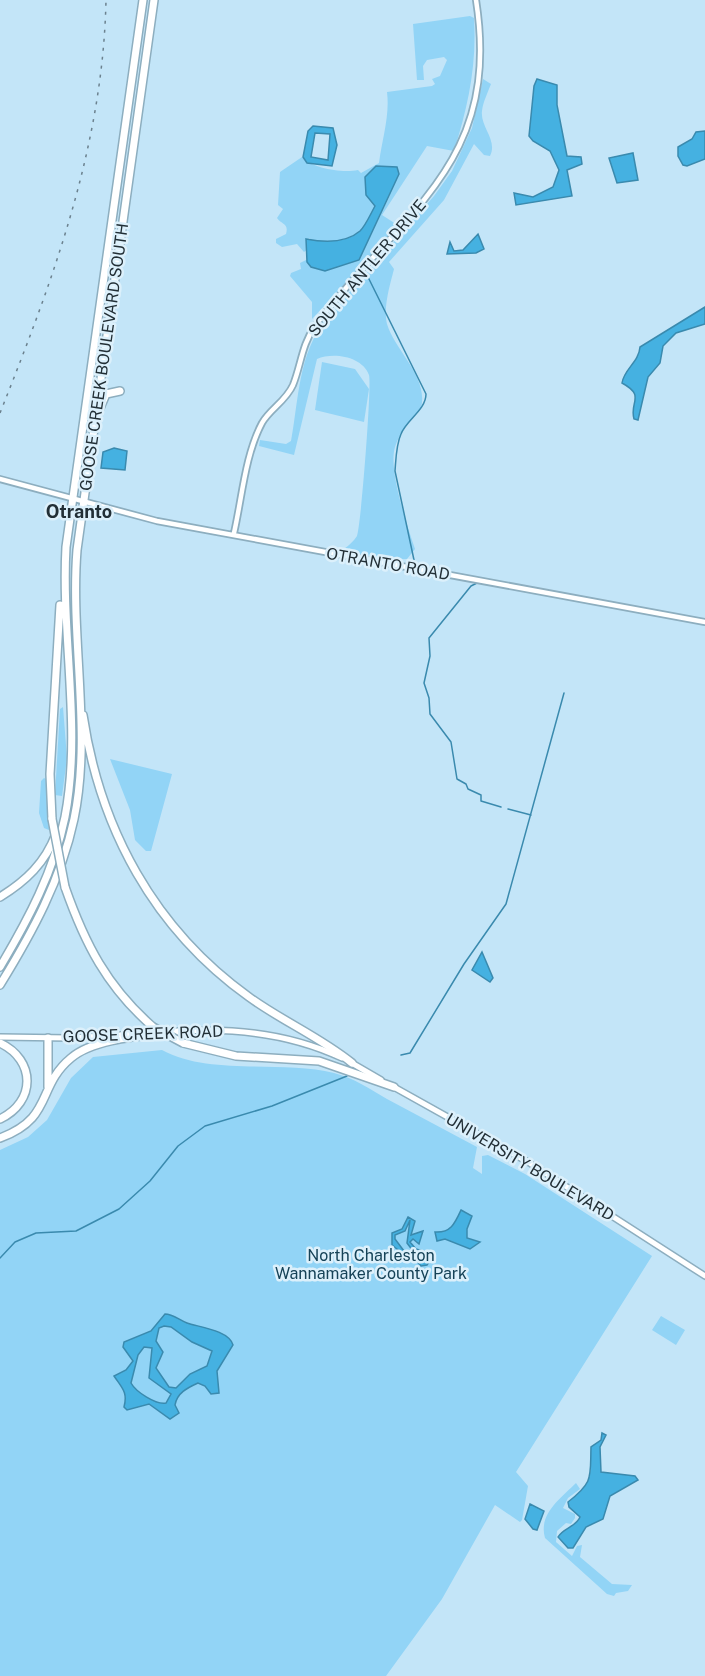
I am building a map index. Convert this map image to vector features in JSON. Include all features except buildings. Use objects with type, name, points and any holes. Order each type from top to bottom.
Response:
[{"type":"highway","points":[[144,0],[72,498],[64,573],[52,741],[52,819],[65,887],[77,920],[107,978],[128,1005],[153,1027],[183,1043],[236,1056],[319,1061],[394,1087]]},
{"type":"highway","name":"GOOSE CREEK BOULEVARD SOUTH","points":[[0,986],[25,944],[52,890],[74,819],[80,761],[74,589],[83,502],[154,0]]},
{"type":"highway","points":[[96,416],[106,394],[120,391]]},
{"type":"highway","points":[[0,967],[31,914],[54,857],[64,817],[70,767],[64,573]]},
{"type":"highway","points":[[77,668],[87,741],[102,801],[122,848],[144,888],[183,938],[224,978],[268,1010],[334,1048],[352,1063]]},
{"type":"highway","points":[[0,897],[34,872],[51,846],[70,767]]},
{"type":"highway","points":[[0,1138],[27,1125],[35,1116],[60,1069],[70,1059],[89,1047],[186,1031]]},
{"type":"highway","points":[[47,1092],[48,1038]]},
{"type":"highway","points":[[0,1043],[17,1053],[26,1071],[27,1082],[26,1093],[20,1103],[12,1112],[0,1119]]},
{"type":"main road","name":"GOOSE CREEK ROAD","points":[[0,1037],[48,1038],[217,1029],[274,1036],[305,1044],[352,1063]]},
{"type":"main road","name":"UNIVERSITY BOULEVARD","points":[[352,1063],[528,1162],[705,1276]]},
{"type":"street","name":"SOUTH ANTLER DRIVE","points":[[234,533],[257,437],[267,415],[282,402],[292,386],[308,337],[429,194],[459,148],[470,119],[481,75],[476,0]]},
{"type":"street","name":"OTRANTO ROAD","points":[[0,479],[157,521],[234,533],[361,561],[548,592],[705,622]]},
{"type":"green space","points":[[470,16],[474,18],[473,69],[454,151],[427,146],[382,215],[399,226],[312,319],[312,302],[290,276],[291,273],[301,269],[300,263],[308,259],[325,271],[359,260],[390,195],[390,169],[386,169],[365,184],[366,193],[375,206],[360,231],[349,237],[327,242],[314,241],[309,238],[306,245],[308,249],[304,252],[297,244],[282,247],[276,243],[276,239],[286,234],[287,230],[277,218],[283,209],[278,205],[280,172],[302,157],[320,167],[344,171],[358,170],[361,173],[379,163],[387,119],[387,92],[432,86],[435,84],[432,79],[440,76],[447,60],[444,57],[427,60],[423,66],[424,80],[417,80],[413,24]]},
{"type":"green space","points":[[483,79],[491,84],[482,111],[492,144],[490,156],[484,155],[474,144],[444,200],[389,262],[394,269],[386,303],[387,324],[416,375],[422,397],[421,408],[400,436],[394,457],[399,498],[415,549],[407,559],[372,560],[345,554],[344,549],[357,536],[361,507],[370,384],[369,375],[365,369],[346,357],[331,356],[317,359],[294,455],[259,446],[260,440],[286,444],[291,441],[301,377],[317,333],[326,319],[434,196],[452,171],[472,128]]},
{"type":"green space","points":[[322,362],[355,369],[369,389],[364,422],[315,410]]},
{"type":"green space","points":[[63,707],[67,758],[62,796],[55,795],[60,709]]},
{"type":"green space","points":[[110,759],[172,774],[151,851],[146,851],[135,840],[130,810]]},
{"type":"green space","points":[[46,779],[49,830],[44,828],[39,813],[41,781]]},
{"type":"green space","name":"North Charleston Wannamaker County Park","points":[[162,1050],[201,1063],[314,1069],[348,1078],[477,1147],[473,1168],[482,1174],[482,1156],[488,1155],[525,1174],[652,1256],[516,1472],[528,1486],[522,1520],[520,1522],[495,1505],[442,1599],[386,1676],[0,1676],[0,1150],[28,1137],[47,1120],[71,1078],[93,1057]]},
{"type":"green space","points":[[661,1316],[685,1330],[676,1345],[652,1330]]},
{"type":"green space","points":[[576,1483],[580,1489],[568,1498],[563,1508],[575,1514],[575,1518],[571,1524],[566,1523],[557,1531],[556,1542],[572,1556],[577,1546],[582,1545],[580,1557],[612,1584],[632,1585],[628,1591],[616,1593],[614,1596],[607,1594],[545,1538],[545,1521],[548,1514]]},
{"type":"shaded area","points":[[537,79],[557,85],[557,105],[567,156],[581,157],[582,164],[567,170],[572,196],[516,205],[514,193],[533,197],[553,187],[559,170],[550,151],[529,136],[534,86]]},
{"type":"shaded area","points":[[313,126],[333,128],[337,145],[332,166],[307,163],[303,157],[308,131]],"holes":[[[315,133],[330,134],[328,160],[311,157]]]},
{"type":"shaded area","points":[[705,131],[705,159],[687,166],[683,165],[678,156],[678,147],[692,139],[696,132]]},
{"type":"shaded area","points":[[633,153],[638,180],[617,183],[609,158]]},
{"type":"shaded area","points":[[376,166],[397,167],[399,174],[359,260],[325,271],[311,267],[307,262],[306,239],[341,240],[354,235],[364,226],[375,206],[366,195],[365,177]]},
{"type":"shaded area","points":[[478,234],[484,249],[476,253],[447,254],[450,242],[454,251],[463,250]]},
{"type":"shaded area","points":[[705,307],[705,324],[676,333],[663,346],[660,363],[648,377],[638,420],[634,419],[635,396],[622,383],[640,347]]},
{"type":"shaded area","points":[[114,448],[127,451],[125,470],[101,468],[103,452]]},
{"type":"shaded area","points":[[482,952],[493,978],[490,982],[472,970]]},
{"type":"shaded area","points":[[461,1210],[472,1216],[467,1229],[467,1238],[480,1242],[470,1249],[445,1239],[437,1241],[435,1232],[449,1229]]},
{"type":"shaded area","points":[[408,1217],[415,1221],[411,1235],[423,1231],[419,1244],[413,1239],[410,1242],[416,1249],[430,1253],[431,1259],[427,1265],[421,1266],[413,1257],[403,1254],[392,1245],[392,1233],[402,1229]],"holes":[[[410,1220],[407,1243],[413,1251],[427,1255],[425,1262],[421,1262],[415,1254],[404,1251],[395,1239],[395,1235],[405,1231]]]},
{"type":"shaded area","points":[[165,1314],[168,1314],[226,1336],[233,1345],[217,1371],[219,1393],[211,1394],[205,1386],[198,1383],[190,1387],[178,1397],[175,1405],[179,1413],[170,1419],[149,1404],[127,1410],[124,1407],[124,1390],[114,1376],[126,1370],[133,1361],[123,1347],[124,1342],[151,1331]],"holes":[[[171,1327],[192,1342],[212,1351],[207,1366],[190,1374],[176,1388],[169,1387],[156,1368],[163,1352],[156,1341],[159,1328]],[[144,1347],[152,1348],[149,1378],[171,1394],[166,1403],[147,1397],[131,1383],[138,1355]]]},
{"type":"shaded area","points":[[602,1433],[606,1435],[600,1447],[601,1472],[635,1476],[638,1480],[610,1496],[603,1519],[586,1527],[573,1548],[568,1548],[558,1537],[580,1517],[569,1507],[568,1502],[582,1489],[589,1478],[591,1447],[601,1440]]},
{"type":"shaded area","points":[[530,1504],[544,1511],[537,1530],[533,1529],[525,1519]]},
{"type":"waterway","points":[[365,271],[426,394],[423,405],[401,434],[397,447],[395,471],[414,560]]},
{"type":"waterway","points":[[477,583],[471,586],[429,638],[430,656],[424,683],[429,698],[430,714],[451,742],[457,779],[466,784],[468,789],[481,795],[481,801],[501,807]]},
{"type":"waterway","points":[[401,1055],[410,1053],[464,964],[506,904],[564,693]]},
{"type":"waterway","points":[[508,809],[531,815]]},
{"type":"waterway","points":[[0,1258],[15,1242],[36,1233],[76,1231],[119,1209],[150,1181],[178,1146],[205,1126],[272,1106],[347,1076]]},
{"type":"railway","points":[[0,413],[38,313],[72,211],[96,107],[103,54],[106,0]]},
{"type":"district","name":"Otranto","points":[[79,511]]}]
